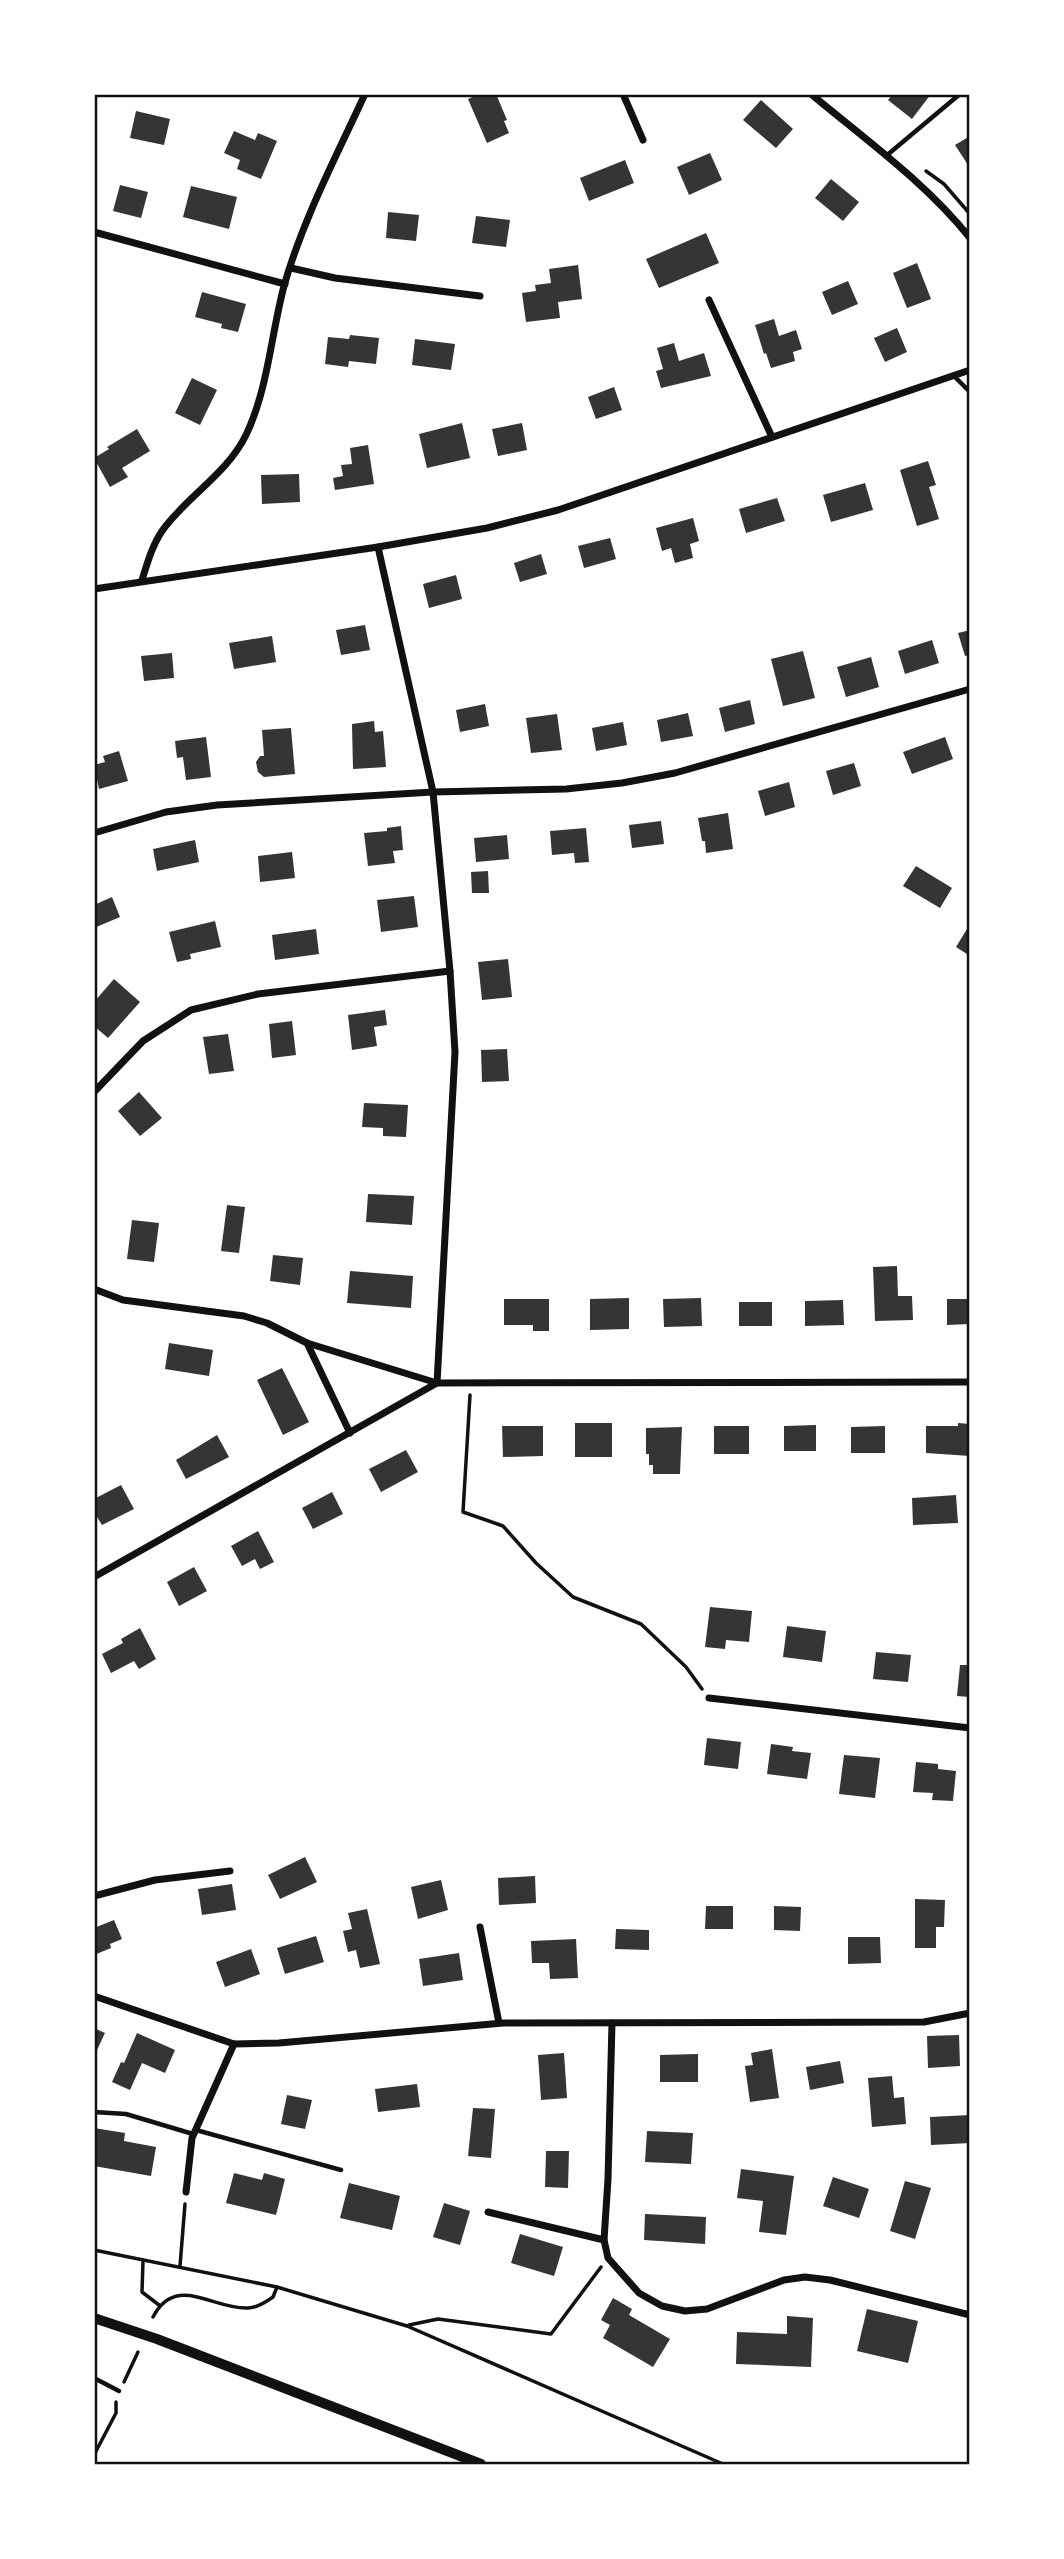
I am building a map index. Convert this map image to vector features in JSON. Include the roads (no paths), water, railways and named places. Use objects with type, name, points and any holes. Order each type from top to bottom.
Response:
[{"type":"main road","points":[[94,2318],[157,2339],[481,2465]]},
{"type":"street","points":[[142,580],[162,531],[236,452],[246,433],[262,384],[285,284],[315,201],[365,94]]},
{"type":"street","points":[[623,94],[643,140]]},
{"type":"street","points":[[811,94],[917,182],[970,238]]},
{"type":"street","points":[[94,232],[285,284]]},
{"type":"street","points":[[291,268],[335,278],[480,296]]},
{"type":"street","points":[[709,300],[772,438]]},
{"type":"street","points":[[94,589],[487,528],[558,510],[970,370]]},
{"type":"street","points":[[378,547],[433,792],[450,971],[455,1052],[437,1383]]},
{"type":"street","points":[[94,833],[166,812],[217,804],[433,792],[566,789],[622,783],[675,773],[970,689]]},
{"type":"street","points":[[94,1092],[143,1041],[191,1010],[258,994],[450,971]]},
{"type":"street","points":[[94,1289],[124,1300],[244,1316],[267,1323],[307,1343],[437,1383],[970,1382]]},
{"type":"street","points":[[307,1343],[351,1433]]},
{"type":"street","points":[[94,1577],[437,1383]]},
{"type":"street","points":[[709,1698],[970,1728]]},
{"type":"street","points":[[94,1896],[155,1880],[230,1871]]},
{"type":"street","points":[[480,1927],[499,2023]]},
{"type":"street","points":[[94,1996],[234,2044],[279,2043],[499,2023],[924,2022],[970,2013]]},
{"type":"street","points":[[612,2023],[604,2240],[608,2258],[639,2293],[662,2306],[685,2311],[707,2309],[784,2280],[804,2277],[830,2280],[970,2315]]},
{"type":"street","points":[[186,2192],[194,2132],[234,2044]]},
{"type":"street","points":[[488,2211],[604,2240]]},
{"type":"lane","points":[[886,156],[960,94]]},
{"type":"lane","points":[[954,375],[968,390]]},
{"type":"lane","points":[[94,2112],[126,2114],[341,2170]]},
{"type":"lane","points":[[94,2378],[119,2391]]}]
